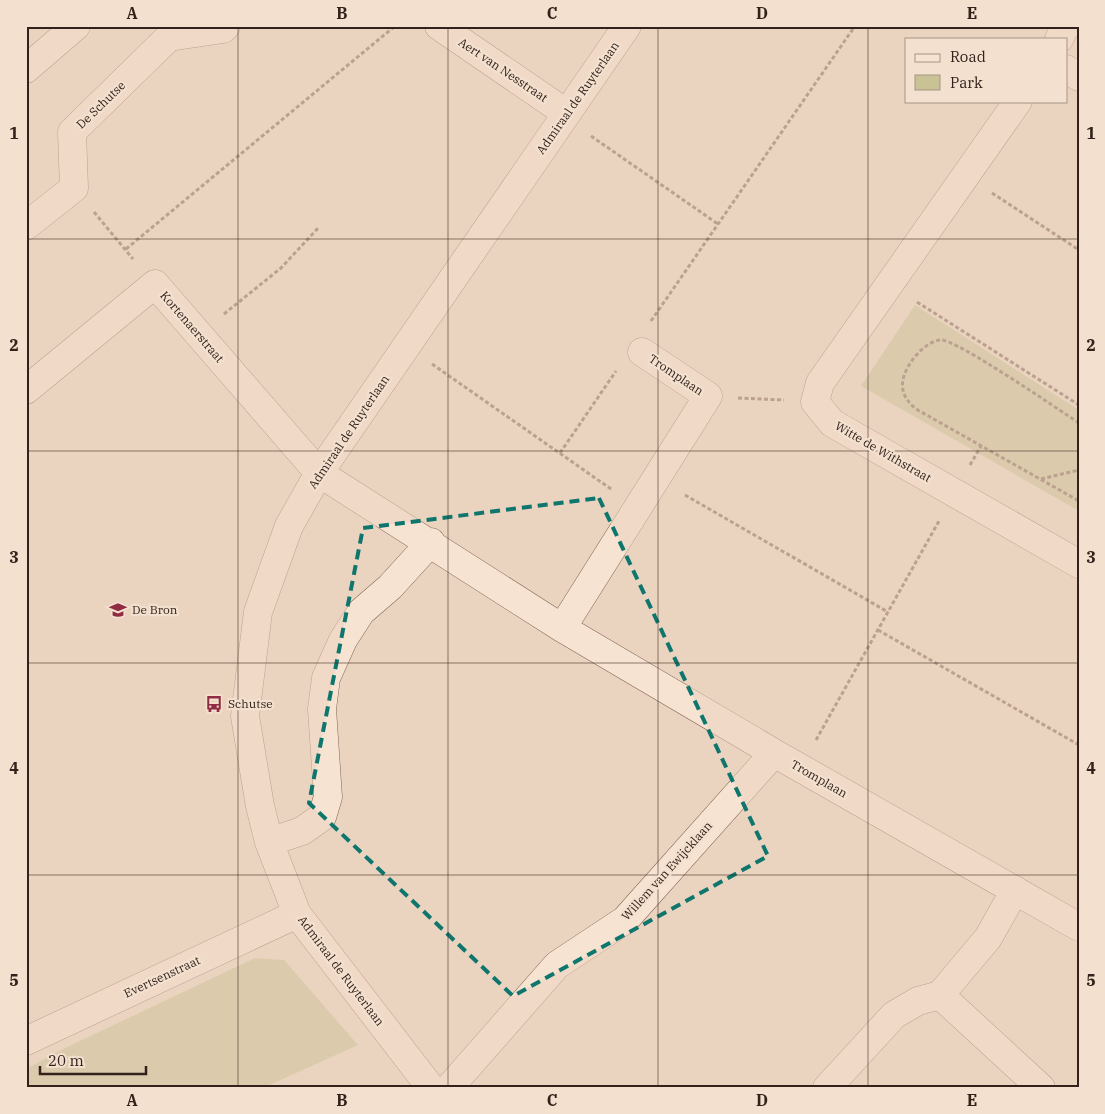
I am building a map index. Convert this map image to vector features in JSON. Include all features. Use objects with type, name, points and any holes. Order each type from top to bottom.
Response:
[{"type":"street","points":[[26,68],[76,26]]},
{"type":"street","name":"De Schutse","points":[[74,188],[72,132],[165,32],[223,29],[226,26]]},
{"type":"street","name":"Aert van Nesstraat","points":[[439,26],[565,115]]},
{"type":"street","name":"Admiraal de Ruyterlaan","points":[[431,1088],[297,914],[269,842],[260,806],[245,716],[258,612],[289,526],[318,473],[628,26]]},
{"type":"street","points":[[1060,38],[1066,26]]},
{"type":"street","points":[[1068,70],[1079,77]]},
{"type":"street","points":[[815,402],[820,383],[1017,102]]},
{"type":"street","points":[[26,226],[74,188]]},
{"type":"street","name":"Kortenaerstraat","points":[[26,390],[155,284],[318,473]]},
{"type":"street","name":"Tromplaan","points":[[562,628],[636,507],[708,396],[643,341]]},
{"type":"street","name":"Witte de Withstraat","points":[[815,402],[832,423],[1079,564]]},
{"type":"street","name":"Tromplaan","points":[[318,473],[431,542],[562,628],[774,753],[1079,927]]},
{"type":"street","points":[[269,842],[302,831],[322,817],[328,797],[322,709],[326,678],[343,640],[361,612],[390,587],[431,542]]},
{"type":"street","name":"Willem van Ewijcklaan","points":[[449,1088],[557,965],[625,920],[774,753]]},
{"type":"street","points":[[827,1088],[894,1015],[918,1001],[940,995],[988,938],[1014,890]]},
{"type":"street","name":"Evertsenstraat","points":[[26,1041],[297,914]]},
{"type":"street","points":[[940,995],[1041,1088]]},
{"type":"path","points":[[126,249],[394,26]]},
{"type":"path","points":[[643,341],[718,224],[855,26]]},
{"type":"path","points":[[565,115],[718,224]]},
{"type":"path","points":[[966,176],[1079,250]]},
{"type":"path","points":[[74,188],[155,284]]},
{"type":"path","points":[[198,335],[281,268],[319,227]]},
{"type":"path","points":[[890,284],[1079,405]]},
{"type":"path","points":[[1079,423],[966,351],[942,340],[929,344],[914,358],[905,371],[902,385],[905,400],[916,409],[1079,501]]},
{"type":"path","points":[[407,347],[636,507]]},
{"type":"path","points":[[560,453],[618,369]]},
{"type":"path","points":[[708,396],[815,402]]},
{"type":"path","points":[[969,467],[981,446]]},
{"type":"path","points":[[1041,480],[1079,470]]},
{"type":"path","points":[[655,478],[888,612]]},
{"type":"path","points":[[800,768],[943,514]]},
{"type":"path","points":[[878,630],[1079,745]]},
{"type":"highlighted area","points":[[599,498],[768,856],[513,996],[309,803],[363,528]]},
{"type":"green space","points":[[915,305],[1079,410],[1079,511],[861,386]]},
{"type":"green space","points":[[255,958],[284,960],[358,1045],[263,1088],[26,1088],[26,1069],[63,1049]]},
{"type":"place","name":"De Bron","points":[[118,610]]},
{"type":"place","name":"Schutse","points":[[214,704]]}]
